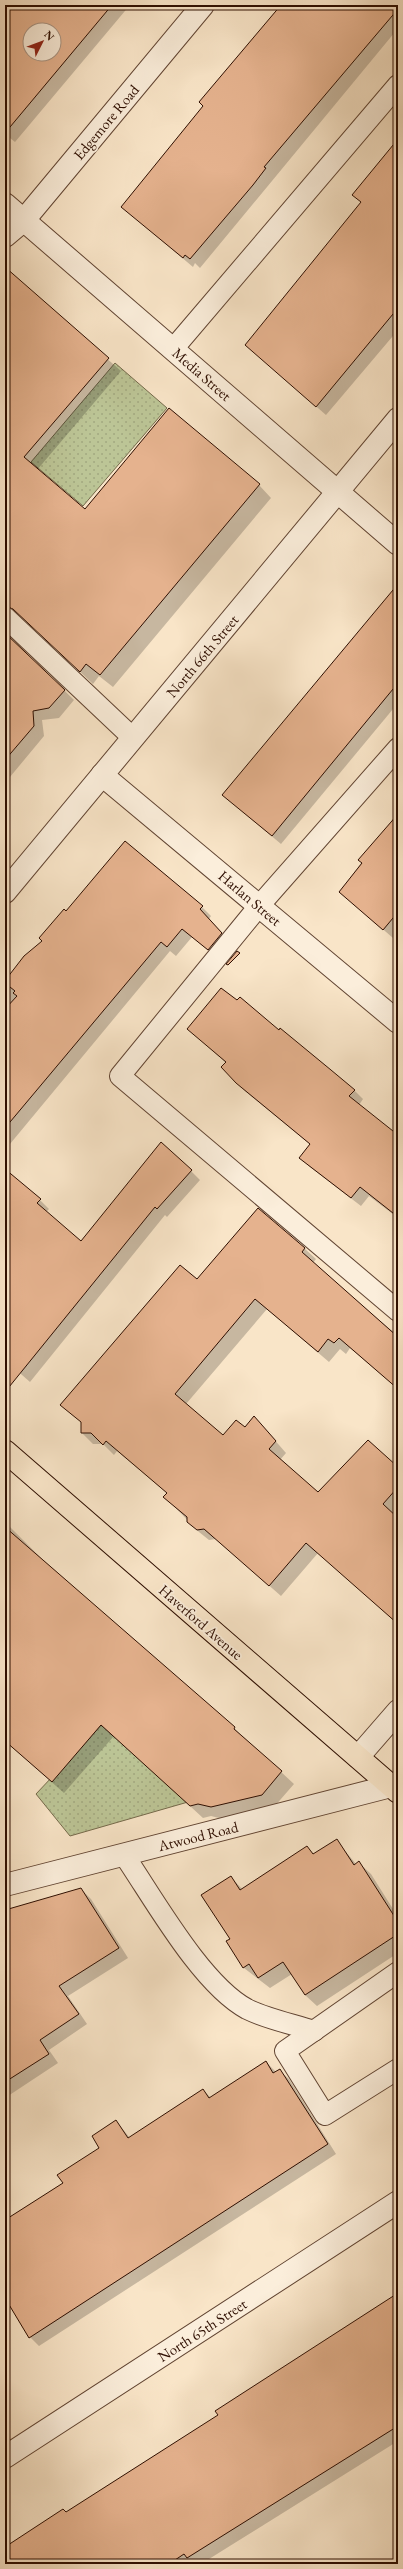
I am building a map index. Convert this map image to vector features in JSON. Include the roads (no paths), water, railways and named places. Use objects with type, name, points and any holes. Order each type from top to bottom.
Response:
[{"type":"main road","name":"Haverford Avenue","points":[[5,1451],[395,1789]]},
{"type":"street","name":"Edgemore Road","points":[[5,236],[24,220],[203,5]]},
{"type":"street","name":"Media Street","points":[[5,204],[398,544]]},
{"type":"street","name":"North 66th Street","points":[[5,892],[398,419]]},
{"type":"street","name":"Harlan Street","points":[[102,775],[398,1022]]},
{"type":"street","points":[[358,1757],[398,1711]]},
{"type":"street","name":"Atwood Road","points":[[5,1885],[395,1789]]},
{"type":"street","name":"North 65th Street","points":[[5,2457],[398,2202]]},
{"type":"lane","points":[[172,349],[398,85]]},
{"type":"lane","points":[[5,617],[133,738]]},
{"type":"lane","points":[[398,748],[259,906],[120,1076],[398,1311]]},
{"type":"lane","points":[[124,1855],[201,1968],[223,1992],[248,2009],[314,2031]]},
{"type":"lane","points":[[398,1972],[285,2051],[325,2115],[398,2069]]}]
